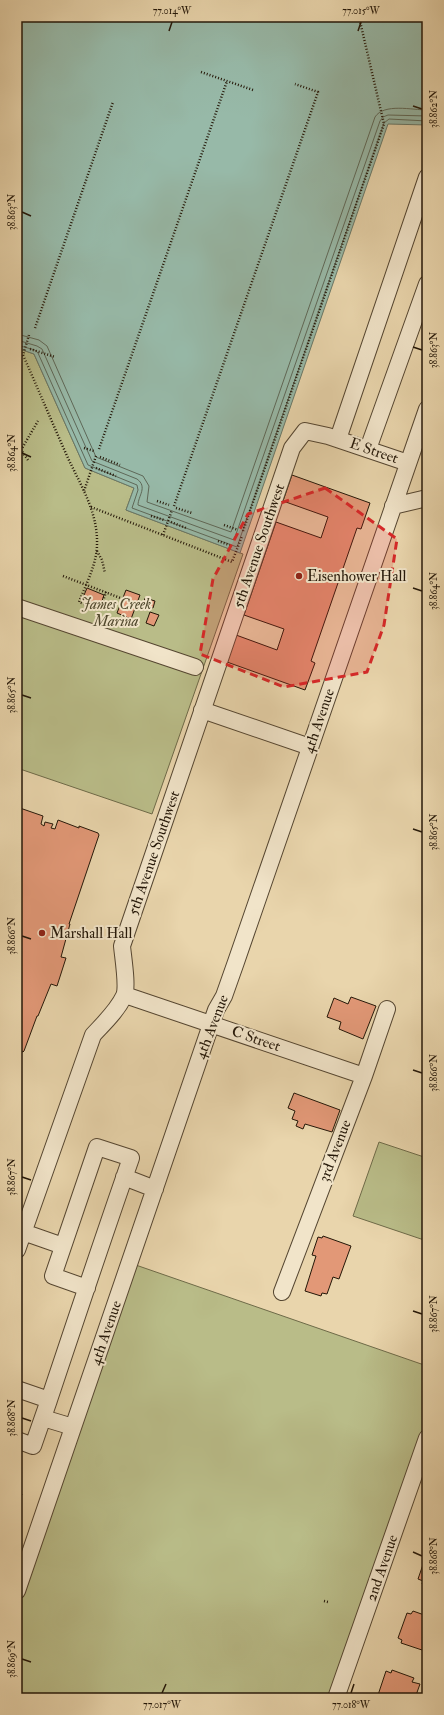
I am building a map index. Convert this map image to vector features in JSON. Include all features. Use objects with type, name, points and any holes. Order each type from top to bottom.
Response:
[{"type":"lane","points":[[338,439],[427,177]]},
{"type":"lane","points":[[368,449],[427,284]]},
{"type":"lane","name":"E Street","points":[[292,448],[305,431],[338,439],[408,463],[427,409]]},
{"type":"lane","name":"5th Avenue Southwest","points":[[125,995],[122,946],[292,448]]},
{"type":"lane","name":"4th Avenue","points":[[17,1591],[212,1024],[236,962],[408,463]]},
{"type":"lane","points":[[393,506],[427,498]]},
{"type":"lane","points":[[17,607],[195,667]]},
{"type":"lane","points":[[202,710],[310,747]]},
{"type":"lane","points":[[17,1250],[93,1035],[111,1016],[125,995]]},
{"type":"lane","name":"C Street","points":[[125,995],[364,1076]]},
{"type":"lane","name":"3rd Avenue","points":[[282,1292],[364,1076],[387,1009]]},
{"type":"lane","points":[[17,1440],[33,1446],[87,1288],[130,1158],[97,1146],[53,1276],[87,1288]]},
{"type":"lane","points":[[124,1177],[155,1189]]},
{"type":"lane","points":[[23,1232],[63,1246]]},
{"type":"lane","points":[[17,1389],[49,1400]]},
{"type":"lane","points":[[43,1418],[73,1427]]},
{"type":"lane","name":"2nd Avenue","points":[[336,1698],[427,1438]]},
{"type":"path","points":[[244,531],[384,124],[359,17]]},
{"type":"path","points":[[201,72],[253,90]]},
{"type":"path","points":[[99,449],[227,81]]},
{"type":"path","points":[[192,513],[175,507],[318,92],[295,84]]},
{"type":"path","points":[[35,328],[113,102]]},
{"type":"path","points":[[29,336],[23,355],[95,520],[97,532],[96,551],[86,585],[79,602],[100,610],[106,592]]},
{"type":"path","points":[[30,349],[56,357]]},
{"type":"path","points":[[28,460],[21,450],[38,420]]},
{"type":"path","points":[[84,448],[94,451]]},
{"type":"path","points":[[84,492],[91,471],[98,457],[120,465]]},
{"type":"path","points":[[96,468],[116,476]]},
{"type":"path","points":[[157,501],[169,505]]},
{"type":"path","points":[[90,507],[232,562],[242,536]]},
{"type":"path","points":[[163,535],[172,510]]},
{"type":"path","points":[[151,516],[164,520]]},
{"type":"path","points":[[171,522],[186,528]]},
{"type":"path","points":[[224,525],[238,530]]},
{"type":"path","points":[[218,541],[232,546]]},
{"type":"path","points":[[96,551],[102,560],[105,572]]},
{"type":"path","points":[[63,576],[122,599]]},
{"type":"highlighted area","points":[[325,488],[397,539],[384,625],[367,672],[284,687],[200,654],[213,579],[248,514]]},
{"type":"green space","name":"James Creek Marina","points":[[17,348],[34,354],[85,468],[134,488],[126,510],[243,554],[152,814],[17,768]]},
{"type":"green space","points":[[379,1142],[427,1158],[427,1241],[353,1216]]},
{"type":"green space","points":[[130,1263],[427,1366],[427,1438],[336,1698],[17,1698],[17,1591]]},
{"type":"water","points":[[17,17],[427,17],[427,125],[388,124],[240,553],[126,510],[134,488],[85,468],[34,354],[17,348],[19,343],[17,342]]},
{"type":"building","name":"Eisenhower Hall","points":[[292,475],[370,503],[361,529],[357,528],[311,661],[315,663],[305,690],[227,662],[236,635],[277,650],[284,629],[244,615],[276,522],[321,538],[328,517],[283,501]]},
{"type":"building","points":[[87,588],[104,595],[100,607],[82,600]]},
{"type":"building","points":[[126,590],[140,595],[131,619],[117,613]]},
{"type":"building","points":[[145,598],[155,601],[153,608],[143,605]]},
{"type":"building","points":[[150,612],[159,615],[154,626],[146,623]]},
{"type":"building","name":"Marshall Hall","points":[[17,807],[43,816],[41,824],[44,826],[45,822],[53,824],[51,828],[55,829],[58,820],[79,828],[79,826],[98,833],[99,835],[69,924],[61,957],[66,958],[57,986],[51,984],[23,1052],[17,1050]]},
{"type":"building","points":[[351,997],[376,1006],[363,1039],[339,1029],[341,1022],[327,1017],[334,998],[348,1004]]},
{"type":"building","points":[[294,1093],[340,1110],[332,1132],[305,1124],[303,1129],[296,1126],[298,1121],[292,1119],[295,1111],[288,1108]]},
{"type":"building","points":[[323,1236],[351,1246],[339,1279],[333,1277],[327,1294],[322,1293],[321,1296],[305,1291],[316,1256],[312,1255],[318,1237],[322,1238]]},
{"type":"building","points":[[17,1492],[22,1494],[17,1509]]},
{"type":"building","points":[[427,1553],[427,1586],[422,1584],[423,1581],[418,1579]]},
{"type":"building","points":[[413,1611],[427,1616],[427,1647],[425,1651],[401,1643],[402,1640],[398,1638],[407,1613],[411,1614]]},
{"type":"building","points":[[392,1670],[414,1678],[412,1682],[420,1684],[415,1698],[377,1698],[386,1671],[391,1673]]},
{"type":"place","name":"Eisenhower Hall","points":[[299,576]]},
{"type":"place","name":"Marshall Hall","points":[[42,933]]}]
